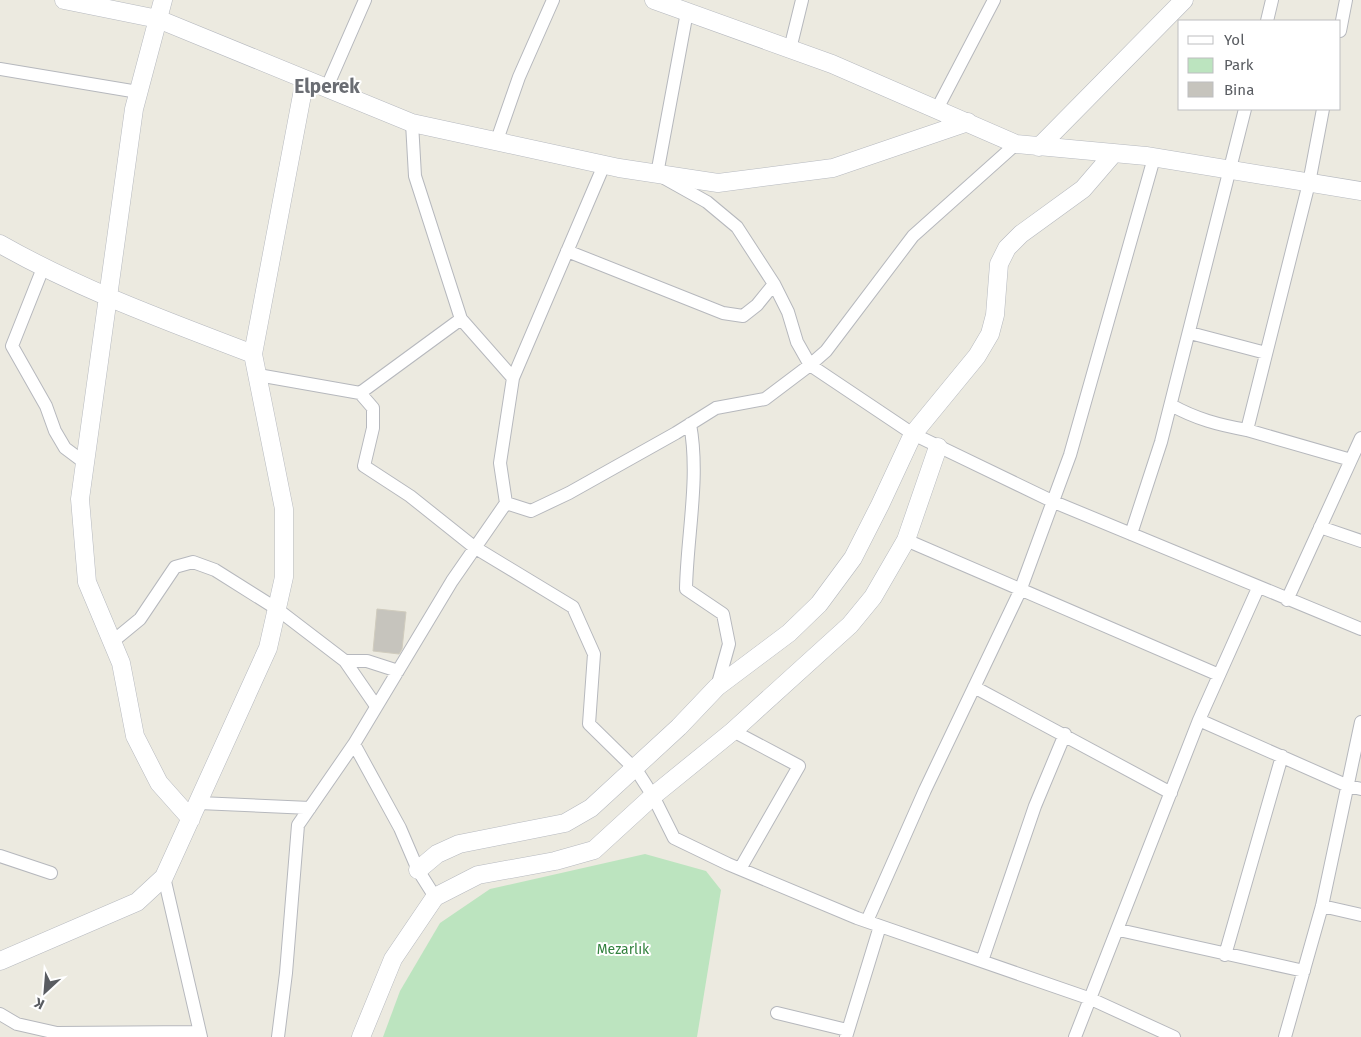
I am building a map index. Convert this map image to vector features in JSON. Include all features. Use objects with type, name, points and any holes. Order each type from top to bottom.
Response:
[{"type":"street","points":[[64,0],[158,20],[412,123],[497,140],[604,165],[718,183],[833,168],[968,122]]},
{"type":"street","points":[[164,0],[134,109],[80,499],[87,582],[120,663],[135,736],[159,783],[192,819]]},
{"type":"street","points":[[327,87],[365,0]]},
{"type":"street","points":[[497,140],[519,77],[554,0]]},
{"type":"street","points":[[790,48],[802,0]]},
{"type":"street","points":[[937,109],[994,0]]},
{"type":"street","points":[[1039,146],[1184,0]]},
{"type":"street","points":[[1267,20],[1272,0]]},
{"type":"street","points":[[1341,26],[1346,0]]},
{"type":"street","points":[[663,2],[832,64],[1016,144],[1154,158],[1361,192]]},
{"type":"street","points":[[657,174],[687,12]]},
{"type":"street","points":[[0,70],[138,92]]},
{"type":"street","points":[[0,961],[137,902],[164,877],[192,819],[268,648],[284,578],[284,509],[254,354],[305,79]]},
{"type":"street","points":[[1131,534],[1171,405],[1245,110]]},
{"type":"street","points":[[1247,430],[1309,183],[1323,110]]},
{"type":"street","points":[[412,123],[415,176],[462,319],[513,378]]},
{"type":"street","points":[[506,504],[531,511],[570,493],[716,408],[765,399],[826,351],[912,236],[1016,144]]},
{"type":"street","points":[[418,870],[437,854],[459,844],[565,823],[591,808],[679,727],[717,687],[789,633],[819,604],[853,558],[913,434],[977,356],[990,334],[995,314],[999,264],[1007,248],[1021,234],[1083,189],[1114,153]]},
{"type":"street","points":[[867,921],[925,790],[1020,591],[1054,502],[1072,446],[1154,158]]},
{"type":"street","points":[[278,1037],[286,973],[298,825],[354,744],[474,547],[506,504],[500,463],[513,378],[604,165]]},
{"type":"street","points":[[657,174],[707,202],[737,227],[774,284],[788,312],[797,342],[810,365],[913,434],[1054,502],[1361,629]]},
{"type":"street","points":[[0,244],[43,268],[109,298],[254,354]]},
{"type":"street","points":[[567,251],[723,313],[743,316],[757,304],[774,284]]},
{"type":"street","points":[[43,268],[12,346],[46,406],[55,431],[65,448],[85,463]]},
{"type":"street","points":[[360,393],[462,319]]},
{"type":"street","points":[[1190,333],[1266,353]]},
{"type":"street","points":[[258,375],[360,393],[373,408],[373,428],[364,466],[410,496],[474,547],[541,590],[573,607],[594,654],[589,724],[634,768],[653,796],[674,838],[740,869],[867,921],[1091,999],[1174,1037]]},
{"type":"street","points":[[1171,405],[1193,417],[1247,430],[1351,460]]},
{"type":"street","points":[[690,424],[695,452],[686,589],[723,614],[729,644],[717,687]]},
{"type":"street","points":[[1287,600],[1361,438]]},
{"type":"street","points":[[361,1037],[393,959],[435,897],[478,876],[555,861],[594,850],[653,796],[733,731],[850,625],[873,597],[906,540],[938,447]]},
{"type":"street","points":[[1320,527],[1361,541]]},
{"type":"street","points":[[906,540],[1020,591],[1219,675]]},
{"type":"street","points":[[112,642],[140,619],[175,567],[193,562],[215,570],[277,609],[345,660],[376,706]]},
{"type":"street","points":[[1075,1037],[1119,930],[1199,720],[1258,588]]},
{"type":"street","points":[[345,660],[367,661],[398,671]]},
{"type":"street","points":[[974,687],[1171,792]]},
{"type":"street","points":[[1199,720],[1355,788]]},
{"type":"street","points":[[1285,1037],[1355,788],[1361,722]]},
{"type":"street","points":[[733,731],[799,766],[740,869]]},
{"type":"street","points":[[982,961],[1035,806],[1065,734]]},
{"type":"street","points":[[354,744],[400,828],[418,870],[435,897]]},
{"type":"street","points":[[1225,955],[1282,756]]},
{"type":"street","points":[[199,803],[310,808]]},
{"type":"street","points":[[0,856],[51,872]]},
{"type":"street","points":[[0,1014],[17,1024],[57,1033],[200,1035],[164,877]]},
{"type":"street","points":[[1322,906],[1361,916]]},
{"type":"street","points":[[777,1013],[847,1034],[880,926]]},
{"type":"street","points":[[1119,930],[1304,971]]},
{"type":"green space","name":"Mezarlık","points":[[645,854],[706,871],[721,890],[697,1037],[383,1037],[400,991],[440,923],[490,889]]},
{"type":"building","points":[[377,609],[406,612],[402,649],[399,654],[373,651]]},
{"type":"district","name":"Elperek","points":[[327,86]]}]
